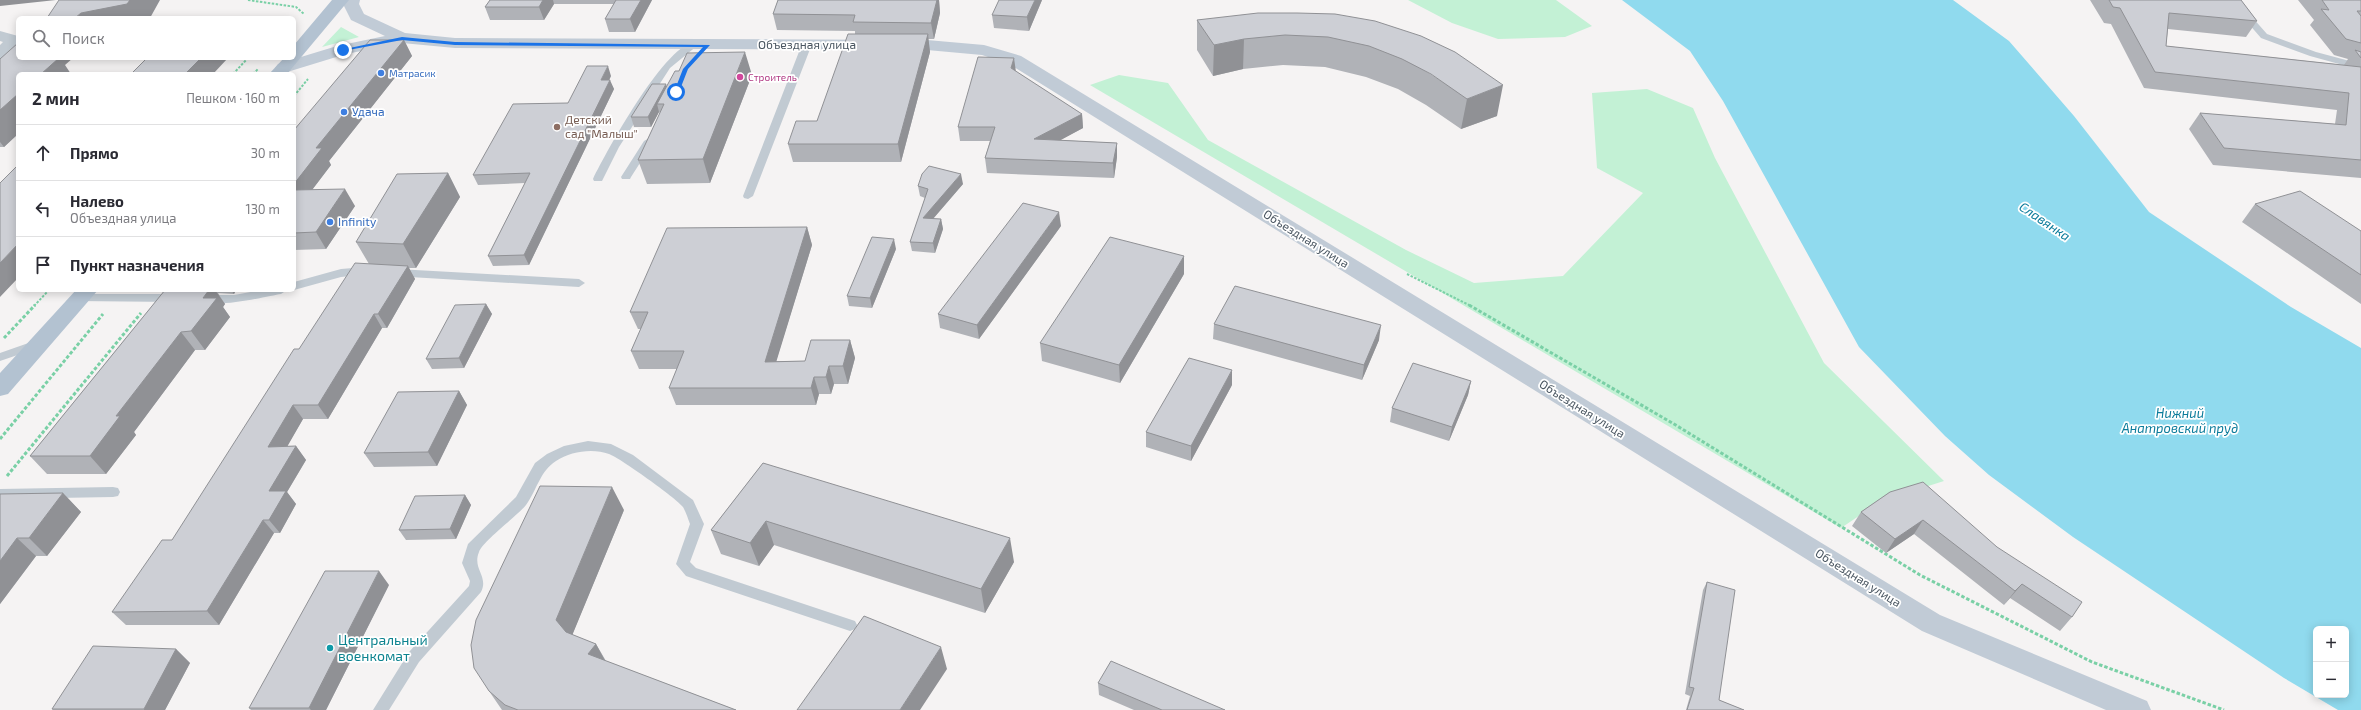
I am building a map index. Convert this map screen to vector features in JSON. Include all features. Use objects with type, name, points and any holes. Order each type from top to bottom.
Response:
[{"type":"main road","points":[[296,53],[341,0]]},
{"type":"main road","name":"Объездная улица","points":[[352,0],[351,4],[357,17],[402,38]]},
{"type":"main road","name":"Объездная улица","points":[[287,64],[343,50],[402,38],[455,43],[699,49],[807,44],[927,45],[984,50],[1015,60],[1931,623],[2137,710]]},
{"type":"main road","points":[[0,388],[84,294]]},
{"type":"lane","points":[[2232,0],[2264,36],[2313,54],[2361,68]]},
{"type":"lane","points":[[748,196],[807,44]]},
{"type":"lane","points":[[598,179],[614,147],[667,66],[699,49]]},
{"type":"lane","points":[[626,177],[654,134]]},
{"type":"lane","points":[[296,285],[341,273],[373,271]]},
{"type":"lane","points":[[389,272],[579,283]]},
{"type":"lane","points":[[198,298],[234,299],[271,292]]},
{"type":"lane","points":[[84,294],[117,297],[183,298]]},
{"type":"lane","points":[[0,357],[40,343]]},
{"type":"lane","points":[[381,710],[414,657],[476,588],[477,581],[469,563],[473,548],[521,501],[540,467],[552,457],[569,449],[588,446],[611,449],[628,458],[688,504],[698,524],[683,564],[691,572],[850,625]]},
{"type":"lane","points":[[0,494],[113,492]]},
{"type":"path","points":[[248,0],[296,7],[304,13]]},
{"type":"path","points":[[235,72],[246,60]]},
{"type":"path","points":[[1403,272],[1469,305],[1681,428],[1920,575],[2035,635],[2092,662],[2224,710]]},
{"type":"path","points":[[0,341],[47,292]]},
{"type":"path","points":[[0,439],[117,297]]},
{"type":"path","points":[[5,478],[154,298]]},
{"type":"green space","points":[[1408,0],[1556,0],[1592,26],[1565,37],[1498,39],[1452,23]]},
{"type":"green space","points":[[341,27],[359,37],[322,47]]},
{"type":"green space","points":[[1119,75],[1168,83],[1208,140],[1406,250],[1474,283],[1563,276],[1643,193],[1597,168],[1592,93],[1647,89],[1693,108],[1715,158],[1824,363],[1944,481],[1881,501],[1841,528],[1090,85]]},
{"type":"water","name":"Нижний Анатровский пруд","points":[[1622,0],[1953,0],[2009,41],[2074,116],[2149,212],[2291,307],[2361,348],[2361,710],[2338,710],[2318,698],[2349,698],[2349,626],[2313,626],[2313,695],[2284,678],[2073,537],[1989,475],[1945,436],[1859,347],[1723,101],[1690,51]]},
{"type":"building","points":[[59,0],[130,0],[127,4],[81,13],[77,16],[48,16]]},
{"type":"building","points":[[490,0],[543,0],[539,7],[485,7]]},
{"type":"building","points":[[616,0],[641,0],[630,19],[605,19]]},
{"type":"building","points":[[778,0],[937,0],[931,23],[853,22],[855,15],[773,14]]},
{"type":"building","points":[[999,0],[1035,0],[1027,17],[992,15]]},
{"type":"building","points":[[2109,0],[2241,0],[2257,21],[2169,13],[2166,46],[2361,67],[2361,160],[2224,148],[2200,113],[2346,125],[2349,93],[2155,72],[2120,8],[2113,7]]},
{"type":"building","points":[[2322,0],[2361,0],[2361,11],[2357,11],[2361,16],[2361,43],[2346,39],[2321,9],[2329,10]]},
{"type":"building","points":[[1258,13],[1335,14],[1375,21],[1421,36],[1455,52],[1503,85],[1467,99],[1431,74],[1402,59],[1369,46],[1328,37],[1285,35],[1244,39],[1214,45],[1197,20]]},
{"type":"building","points":[[848,34],[928,34],[898,144],[788,144],[796,121],[817,121]]},
{"type":"building","points":[[370,40],[404,40],[316,148],[322,148],[296,181],[296,128]]},
{"type":"building","points":[[16,45],[16,60],[57,60],[43,72],[16,72],[16,96],[0,110],[0,59]]},
{"type":"building","points":[[2355,50],[2361,52],[2361,58]]},
{"type":"building","points":[[745,52],[703,159],[638,160],[664,104],[657,104],[675,71],[679,71],[687,53]]},
{"type":"building","points":[[978,57],[1014,58],[1011,68],[1082,114],[1034,139],[1117,143],[1113,163],[985,158],[995,127],[958,127]]},
{"type":"building","points":[[145,60],[199,60],[187,72],[133,72]]},
{"type":"building","points":[[587,66],[608,66],[601,80],[610,80],[524,255],[488,256],[530,173],[473,175],[513,104],[568,103]]},
{"type":"building","points":[[652,84],[666,84],[648,117],[631,117]]},
{"type":"building","points":[[929,166],[961,174],[923,218],[941,219],[933,243],[910,242],[928,189],[918,186],[922,174]]},
{"type":"building","points":[[16,167],[16,246],[0,263],[0,183]]},
{"type":"building","points":[[448,173],[403,244],[356,242],[397,174]]},
{"type":"building","points":[[345,189],[316,232],[296,233],[296,190]]},
{"type":"building","points":[[2300,191],[2361,231],[2361,275],[2255,204]]},
{"type":"building","points":[[1023,203],[1059,212],[977,325],[938,314]]},
{"type":"building","points":[[807,227],[765,362],[805,361],[811,340],[850,340],[843,366],[829,366],[826,377],[814,377],[811,388],[669,388],[684,351],[631,351],[648,312],[630,312],[667,228]]},
{"type":"building","points":[[872,237],[894,239],[870,298],[847,296]]},
{"type":"building","points":[[1110,237],[1184,256],[1119,365],[1040,343]]},
{"type":"building","points":[[355,263],[408,266],[378,314],[374,314],[318,405],[293,405],[268,447],[296,446],[269,491],[286,491],[269,520],[263,520],[207,611],[112,612],[162,540],[172,540],[294,349],[299,349]]},
{"type":"building","points":[[1235,286],[1381,325],[1364,365],[1214,324]]},
{"type":"building","points":[[163,292],[208,292],[203,298],[217,298],[191,331],[181,332],[116,416],[120,416],[90,456],[30,456]]},
{"type":"building","points":[[486,304],[459,358],[426,359],[455,305]]},
{"type":"building","points":[[1189,358],[1232,370],[1191,446],[1146,432]]},
{"type":"building","points":[[1413,363],[1471,381],[1452,427],[1392,408]]},
{"type":"building","points":[[459,391],[428,452],[364,453],[398,392]]},
{"type":"building","points":[[763,463],[1010,538],[981,589],[766,521],[750,543],[711,530]]},
{"type":"building","points":[[1923,482],[1997,547],[2082,602],[2072,617],[2022,584],[2015,591],[1923,520],[1895,539],[1861,512],[1890,492]]},
{"type":"building","points":[[540,486],[612,487],[556,620],[566,632],[596,644],[588,654],[736,710],[518,710],[505,705],[489,691],[474,668],[471,645],[476,620]]},
{"type":"building","points":[[63,493],[29,538],[17,538],[0,561],[0,494]]},
{"type":"building","points":[[465,495],[450,529],[399,530],[415,496]]},
{"type":"building","points":[[325,571],[379,571],[309,708],[249,708]]},
{"type":"building","points":[[1707,582],[1735,590],[1719,700],[1744,710],[1687,710],[1694,688],[1689,687]]},
{"type":"building","points":[[864,616],[941,647],[900,710],[797,710]]},
{"type":"building","points":[[93,646],[176,649],[144,709],[52,709]]},
{"type":"building","points":[[1111,661],[1225,710],[1162,710],[1098,683]]},
{"type":"place","name":"Матрасик","points":[[381,73]]},
{"type":"place","name":"Строитель","points":[[740,77]]},
{"type":"place","name":"Удача","points":[[344,112]]},
{"type":"place","name":"Детский сад \"Малыш\"","points":[[557,127]]},
{"type":"place","name":"Infinity","points":[[330,222]]},
{"type":"place","name":"Центральный военкомат","points":[[330,648]]},
{"type":"route","points":[[343,50],[366,44],[402,38],[455,43],[707,45],[686,69],[676,92]]},
{"type":"water label","name":"Славянка","points":[[2045,221]]}]
